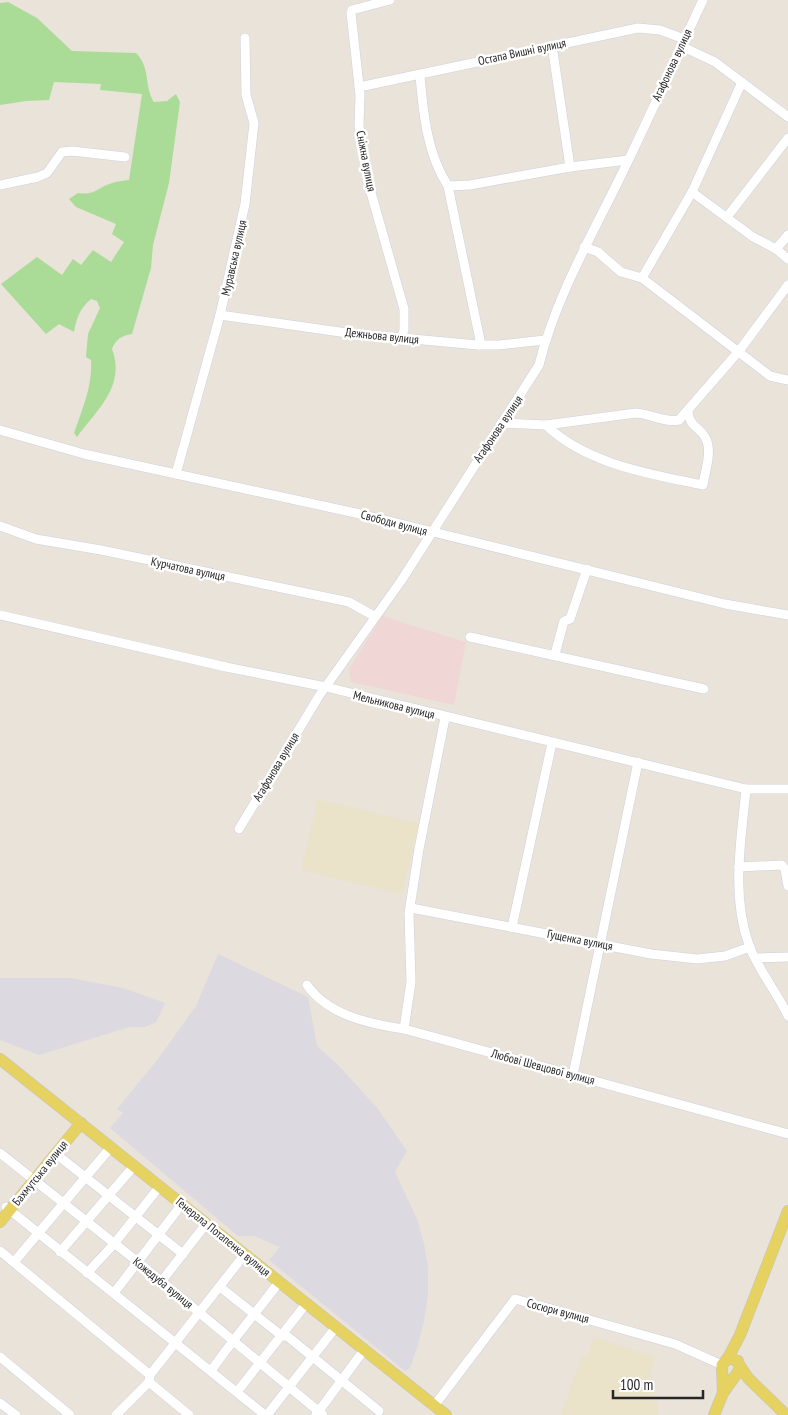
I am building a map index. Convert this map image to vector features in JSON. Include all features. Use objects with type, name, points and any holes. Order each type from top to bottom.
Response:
[{"type":"main road","name":"Генерала Потапенка вулиця","points":[[0,1059],[364,1350],[436,1403],[446,1415]]},
{"type":"main road","name":"Бахмутська вулиця","points":[[0,1222],[8,1208],[34,1181],[80,1123]]},
{"type":"main road","points":[[723,1393],[724,1364],[740,1335],[788,1211]]},
{"type":"main road","points":[[714,1415],[723,1393],[733,1376],[738,1374],[740,1365],[740,1335]]},
{"type":"main road","points":[[724,1364],[735,1359],[748,1378],[786,1415]]},
{"type":"main road","points":[[724,1364],[725,1375],[733,1376]]},
{"type":"street","name":"Сніжна вулиця","points":[[390,0],[352,10],[359,86],[359,126],[366,173],[404,309],[404,330],[401,338]]},
{"type":"street","name":"Агафонова вулиця","points":[[239,829],[318,696],[326,688],[374,616],[401,581],[501,423],[523,393],[539,365],[545,340],[584,247],[628,160],[703,0]]},
{"type":"street","name":"Остапа Вишні вулиця","points":[[359,86],[420,75],[552,45],[638,28],[660,30],[682,42],[715,62],[788,117]]},
{"type":"street","name":"Муравська вулиця","points":[[176,474],[220,316],[246,204],[254,124],[246,95],[245,38]]},
{"type":"street","points":[[552,45],[570,167]]},
{"type":"street","points":[[420,75],[424,121],[442,177],[448,186],[480,340],[478,345]]},
{"type":"street","points":[[642,278],[692,192],[742,82]]},
{"type":"street","points":[[726,217],[788,138]]},
{"type":"street","points":[[0,184],[38,178],[46,172],[62,152],[72,151],[125,157]]},
{"type":"street","points":[[448,186],[470,185],[570,167],[628,160]]},
{"type":"street","points":[[692,192],[753,237],[776,249],[788,258]]},
{"type":"street","points":[[776,249],[788,235]]},
{"type":"street","points":[[584,247],[598,252],[621,272],[642,278],[739,350],[770,376],[788,380]]},
{"type":"street","points":[[501,423],[546,425],[636,414],[649,414],[673,421],[679,420],[688,412],[739,350],[788,285]]},
{"type":"street","name":"Дежньова вулиця","points":[[220,316],[347,333],[478,345],[545,340]]},
{"type":"street","points":[[546,425],[559,438],[614,463],[703,485],[708,445],[702,433],[690,422],[688,412]]},
{"type":"street","name":"Свободи вулиця","points":[[0,430],[84,454],[360,514],[725,604],[788,615]]},
{"type":"street","name":"Курчатова вулиця","points":[[0,526],[36,539],[101,550],[349,602],[374,616]]},
{"type":"street","points":[[555,654],[564,621],[570,619],[587,569]]},
{"type":"street","name":"Мельникова вулиця","points":[[0,615],[189,659],[326,688],[746,789],[788,789]]},
{"type":"street","points":[[470,637],[555,654],[704,689]]},
{"type":"street","points":[[404,1029],[411,982],[411,908],[419,849],[445,718]]},
{"type":"street","points":[[512,927],[552,743]]},
{"type":"street","points":[[573,1075],[638,762]]},
{"type":"street","points":[[746,789],[739,867],[738,903],[750,947],[788,1016]]},
{"type":"street","points":[[739,867],[782,864],[788,886]]},
{"type":"street","name":"Гущенка вулиця","points":[[411,908],[651,954],[698,959],[725,956],[750,947]]},
{"type":"street","points":[[756,958],[788,957]]},
{"type":"street","name":"Любові Шевцової вулиця","points":[[307,985],[315,997],[337,1011],[377,1025],[404,1029],[788,1134]]},
{"type":"street","points":[[14,1262],[111,1147]]},
{"type":"street","name":"Кожедуба вулиця","points":[[0,1153],[138,1262],[319,1414]]},
{"type":"street","points":[[56,1154],[182,1254]]},
{"type":"street","points":[[60,1252],[134,1166]]},
{"type":"street","points":[[86,1273],[114,1244],[160,1186]]},
{"type":"street","points":[[114,1294],[182,1204]]},
{"type":"street","points":[[8,1208],[86,1273],[266,1415],[336,1327]]},
{"type":"street","points":[[161,1282],[206,1224]]},
{"type":"street","points":[[0,1251],[149,1378],[189,1415]]},
{"type":"street","points":[[116,1415],[149,1378],[244,1254]]},
{"type":"street","points":[[211,1370],[232,1340],[255,1314],[279,1282]]},
{"type":"street","points":[[220,1287],[282,1336],[287,1336],[379,1411]]},
{"type":"street","name":"Сосюри вулиця","points":[[436,1403],[515,1299],[675,1344],[724,1364]]},
{"type":"street","points":[[237,1392],[306,1304]]},
{"type":"street","points":[[319,1414],[364,1350]]},
{"type":"street","points":[[0,1357],[70,1415]]},
{"type":"street","points":[[0,1402],[16,1415]]},
{"type":"shaded area","points":[[382,616],[466,642],[454,705],[351,682],[349,669]]},
{"type":"shaded area","points":[[318,800],[419,823],[402,894],[301,870]]},
{"type":"shaded area","points":[[218,954],[308,997],[317,1046],[339,1066],[378,1109],[407,1151],[395,1172],[417,1219],[424,1244],[428,1267],[428,1294],[417,1348],[410,1368],[405,1371],[269,1260],[280,1247],[254,1236],[238,1236],[110,1128],[123,1113],[117,1109],[158,1059],[196,1006]]},
{"type":"shaded area","points":[[0,978],[70,978],[123,988],[165,1003],[156,1022],[145,1027],[129,1027],[39,1055],[0,1040]]},
{"type":"shaded area","points":[[594,1337],[655,1357],[649,1378],[651,1379],[659,1415],[561,1415],[582,1356],[587,1358]]},
{"type":"green space","points":[[8,2],[37,18],[72,51],[136,53],[144,65],[149,90],[154,102],[167,101],[176,94],[180,102],[169,183],[153,245],[151,268],[132,334],[119,338],[112,349],[115,375],[112,386],[101,407],[77,437],[74,433],[90,379],[91,360],[86,357],[88,334],[100,308],[97,301],[91,299],[81,310],[74,332],[59,324],[46,334],[1,284],[37,257],[62,275],[73,259],[81,265],[93,250],[111,262],[124,242],[112,234],[116,224],[76,207],[69,199],[78,193],[84,194],[96,191],[114,182],[129,180],[142,94],[100,90],[101,84],[54,82],[49,100],[0,105],[0,3]]}]
